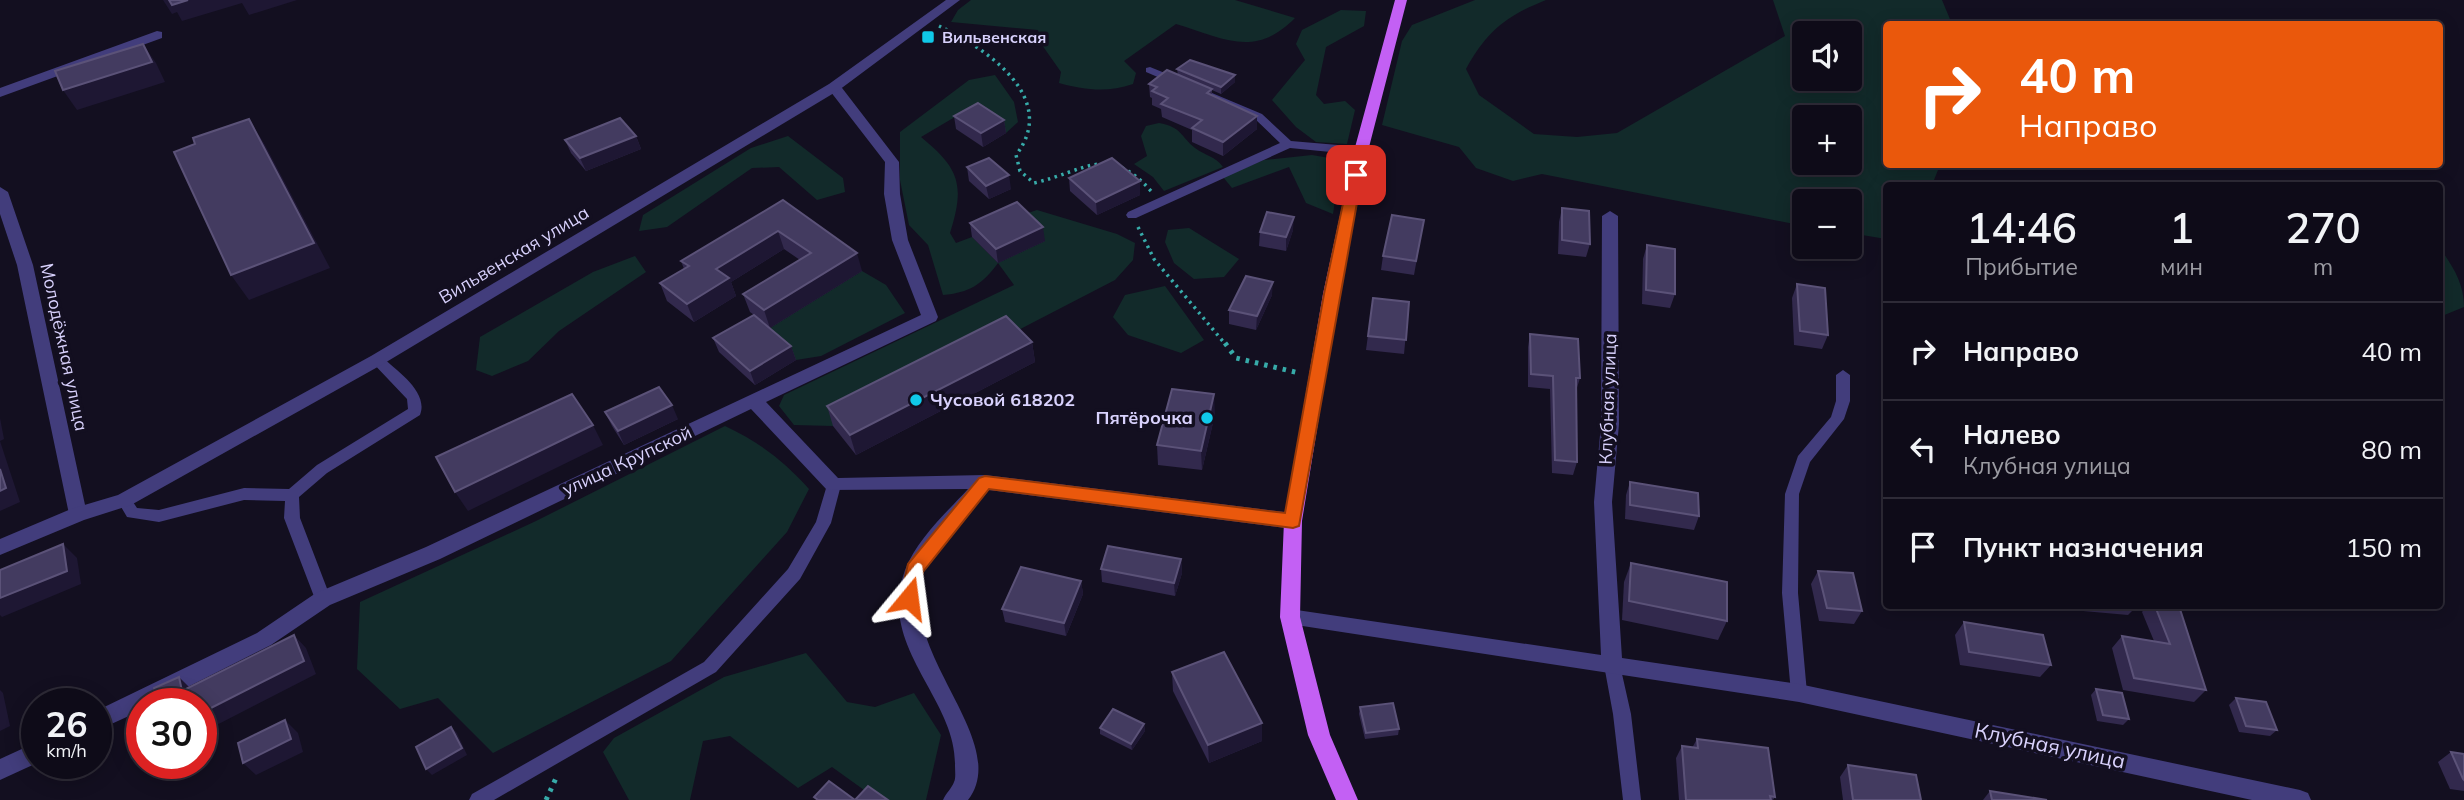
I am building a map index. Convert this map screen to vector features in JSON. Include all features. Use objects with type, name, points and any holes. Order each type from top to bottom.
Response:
[{"type":"main road","points":[[1347,800],[1319,736],[1290,617],[1293,521],[1317,377],[1361,151],[1401,0]]},
{"type":"street","name":"Вильвенская улица","points":[[0,547],[78,514],[124,500],[377,360],[834,87],[954,0]]},
{"type":"street","points":[[0,93],[157,35]]},
{"type":"street","name":"улица Крупской","points":[[112,714],[264,639],[323,599],[433,553],[930,317],[900,240],[892,194],[892,162],[834,87]]},
{"type":"street","name":"Молодёжная улица","points":[[0,192],[25,265],[78,514]]},
{"type":"street","name":"Клубная улица","points":[[1610,216],[1609,424],[1603,502],[1612,665]]},
{"type":"street","points":[[753,400],[834,485],[985,482],[1293,521]]},
{"type":"street","points":[[954,800],[966,785],[965,753],[910,629],[909,598],[915,570],[985,482]]},
{"type":"street","name":"Клубная улица","points":[[1290,617],[1799,693],[2300,800]]},
{"type":"street","points":[[0,770],[21,759]]},
{"type":"lane","points":[[1150,71],[1258,116],[1288,144]]},
{"type":"lane","points":[[1132,215],[1288,144],[1361,151]]},
{"type":"lane","points":[[124,500],[132,513],[159,516],[244,494],[292,495],[321,470],[415,411],[414,397],[377,360]]},
{"type":"lane","points":[[1799,693],[1790,593],[1792,494],[1803,460],[1837,419],[1843,401],[1843,375]]},
{"type":"lane","points":[[478,800],[710,667],[794,574],[823,523],[834,485]]},
{"type":"lane","points":[[292,495],[292,518],[323,599]]},
{"type":"lane","points":[[1612,665],[1632,800]]},
{"type":"path","points":[[925,21],[952,32],[1015,81],[1029,104],[1032,124],[1027,141],[1016,155],[1020,171],[1034,183],[1056,180],[1096,162],[1108,161],[1139,174],[1160,203]]},
{"type":"path","points":[[1132,215],[1154,259],[1175,280],[1236,358],[1317,377]]},
{"type":"green space","points":[[971,0],[1235,0],[1295,18],[1280,31],[1252,42],[1224,39],[1176,24],[1124,61],[1136,73],[1133,84],[1096,90],[1059,83],[1061,72],[1042,45],[1038,30],[951,22],[958,10]]},
{"type":"green space","points":[[1475,0],[1546,0],[1499,26],[1482,44],[1466,69],[1479,95],[1534,134],[1577,137],[1617,133],[1785,36],[1773,0],[1942,0],[1951,21],[1883,21],[1883,168],[1939,168],[1933,182],[1883,182],[1883,238],[1862,235],[1862,189],[1792,189],[1792,224],[1542,174],[1513,181],[1476,168],[1459,147],[1382,125],[1402,41],[1412,25]]},
{"type":"green space","points":[[1341,10],[1366,11],[1364,26],[1326,47],[1316,95],[1324,104],[1345,101],[1355,110],[1347,144],[1316,142],[1296,127],[1272,100],[1305,60],[1296,44],[1302,30]]},
{"type":"green space","points":[[995,75],[1014,102],[1018,122],[1006,133],[980,117],[960,114],[921,137],[944,159],[956,179],[957,202],[950,233],[956,243],[972,237],[998,263],[987,277],[975,286],[943,295],[928,245],[909,225],[900,180],[900,132],[969,80]]},
{"type":"green space","points":[[1159,123],[1177,130],[1195,148],[1214,158],[1223,167],[1164,191],[1153,177],[1134,164],[1147,156],[1141,136],[1146,126]]},
{"type":"green space","points":[[788,136],[843,178],[845,192],[817,200],[779,167],[752,168],[667,227],[639,231],[643,215],[751,148]]},
{"type":"green space","points":[[1312,155],[1341,160],[1333,214],[1306,203],[1289,167],[1232,188],[1223,177],[1264,160]]},
{"type":"green space","points":[[1037,210],[1117,234],[1135,243],[1133,260],[1115,280],[833,426],[794,425],[779,406],[784,395],[1014,285],[998,263],[1045,241],[1019,216]]},
{"type":"green space","points":[[1189,228],[1239,259],[1224,277],[1194,279],[1174,263],[1165,242],[1168,230]]},
{"type":"green space","points":[[2443,253],[2460,283],[2464,307],[2443,316]]},
{"type":"green space","points":[[635,256],[646,272],[559,331],[528,361],[492,376],[476,370],[480,337],[593,272]]},
{"type":"green space","points":[[862,271],[886,285],[905,313],[821,356],[796,360],[770,328]]},
{"type":"green space","points":[[1165,286],[1204,340],[1181,353],[1128,335],[1113,317],[1125,295]]},
{"type":"green space","points":[[725,426],[770,453],[809,489],[787,532],[671,661],[493,753],[438,698],[400,709],[357,669],[360,602],[536,521]]},
{"type":"green space","points":[[806,653],[847,702],[875,707],[914,693],[941,735],[926,800],[878,800],[832,767],[798,788],[730,736],[703,741],[690,800],[629,800],[603,752],[614,738],[724,677]]},
{"type":"building","points":[[169,0],[188,0],[172,5]]},
{"type":"building","points":[[143,44],[152,62],[63,90],[55,71]]},
{"type":"building","points":[[1190,60],[1235,75],[1221,87],[1177,69]]},
{"type":"building","points":[[1167,70],[1212,89],[1207,93],[1257,116],[1223,142],[1192,128],[1202,120],[1161,104],[1168,98],[1152,91],[1157,87],[1149,84]]},
{"type":"building","points":[[978,103],[1004,120],[981,133],[954,116]]},
{"type":"building","points":[[620,118],[636,136],[580,158],[565,140]]},
{"type":"building","points":[[249,119],[314,243],[231,275],[174,152],[195,144],[193,138]]},
{"type":"building","points":[[989,158],[1009,175],[986,186],[967,167]]},
{"type":"building","points":[[1112,158],[1140,181],[1096,202],[1069,178]]},
{"type":"building","points":[[783,200],[857,253],[764,310],[743,294],[811,253],[778,231],[716,269],[729,278],[687,304],[660,283],[689,266],[681,261]]},
{"type":"building","points":[[1017,202],[1043,227],[996,249],[970,223]]},
{"type":"building","points":[[1562,208],[1589,211],[1590,244],[1562,240]]},
{"type":"building","points":[[1267,212],[1294,217],[1286,237],[1260,232]]},
{"type":"building","points":[[1392,215],[1424,220],[1416,261],[1383,256]]},
{"type":"building","points":[[1647,245],[1675,249],[1675,294],[1646,290]]},
{"type":"building","points":[[1246,276],[1273,282],[1257,316],[1229,310]]},
{"type":"building","points":[[1797,284],[1825,288],[1828,335],[1800,331]]},
{"type":"building","points":[[1373,298],[1409,302],[1406,340],[1368,336]]},
{"type":"building","points":[[754,315],[791,346],[750,371],[713,338]]},
{"type":"building","points":[[1006,316],[1032,342],[850,435],[827,406]]},
{"type":"building","points":[[1530,334],[1578,339],[1580,378],[1576,378],[1577,462],[1555,460],[1553,376],[1531,374]]},
{"type":"building","points":[[659,387],[672,405],[618,431],[605,412]]},
{"type":"building","points":[[1172,389],[1214,394],[1201,451],[1157,445]]},
{"type":"building","points":[[572,394],[593,425],[455,492],[436,457]]},
{"type":"building","points":[[0,469],[6,488],[0,491]]},
{"type":"building","points":[[1630,482],[1698,493],[1699,516],[1630,505]]},
{"type":"building","points":[[63,544],[67,571],[0,598],[0,570]]},
{"type":"building","points":[[1108,546],[1181,559],[1174,583],[1101,569]]},
{"type":"building","points":[[1631,563],[1727,582],[1727,621],[1629,601]]},
{"type":"building","points":[[1021,567],[1081,581],[1064,623],[1002,609]]},
{"type":"building","points":[[1818,571],[1853,573],[1862,611],[1827,608]]},
{"type":"building","points":[[2156,609],[2180,609],[2206,690],[2134,678],[2122,636],[2170,644]]},
{"type":"building","points":[[1964,622],[2043,635],[2051,665],[1969,652]]},
{"type":"building","points":[[294,635],[304,661],[217,705],[217,688],[188,688]]},
{"type":"building","points":[[1224,652],[1262,723],[1208,745],[1172,672]]},
{"type":"building","points":[[179,677],[181,688],[154,688]]},
{"type":"building","points":[[2096,689],[2122,693],[2129,719],[2103,715]]},
{"type":"building","points":[[2236,698],[2266,702],[2277,730],[2246,726]]},
{"type":"building","points":[[1393,703],[1399,729],[1366,733],[1360,707]]},
{"type":"building","points":[[1113,709],[1144,724],[1131,744],[1100,728]]},
{"type":"building","points":[[285,720],[291,739],[243,763],[238,743]]},
{"type":"building","points":[[451,727],[462,748],[426,769],[416,747]]},
{"type":"building","points":[[1697,739],[1768,748],[1775,797],[1770,796],[1771,800],[1686,800],[1682,746],[1698,748]]},
{"type":"building","points":[[2451,752],[2464,754],[2464,780],[2463,779]]},
{"type":"building","points":[[1848,765],[1916,775],[1921,800],[1853,800]]},
{"type":"building","points":[[829,781],[855,800],[818,800],[814,797]]},
{"type":"building","points":[[868,786],[888,800],[855,800]]},
{"type":"building","points":[[1990,791],[2047,800],[1992,800]]},
{"type":"place","name":"Вильвенская","points":[[928,37]]},
{"type":"place","name":"Чусовой 618202","points":[[916,400]]},
{"type":"place","name":"Пятёрочка","points":[[1207,418]]},
{"type":"route","points":[[909,598],[915,570],[985,482],[1293,521],[1331,294],[1356,175]]}]
